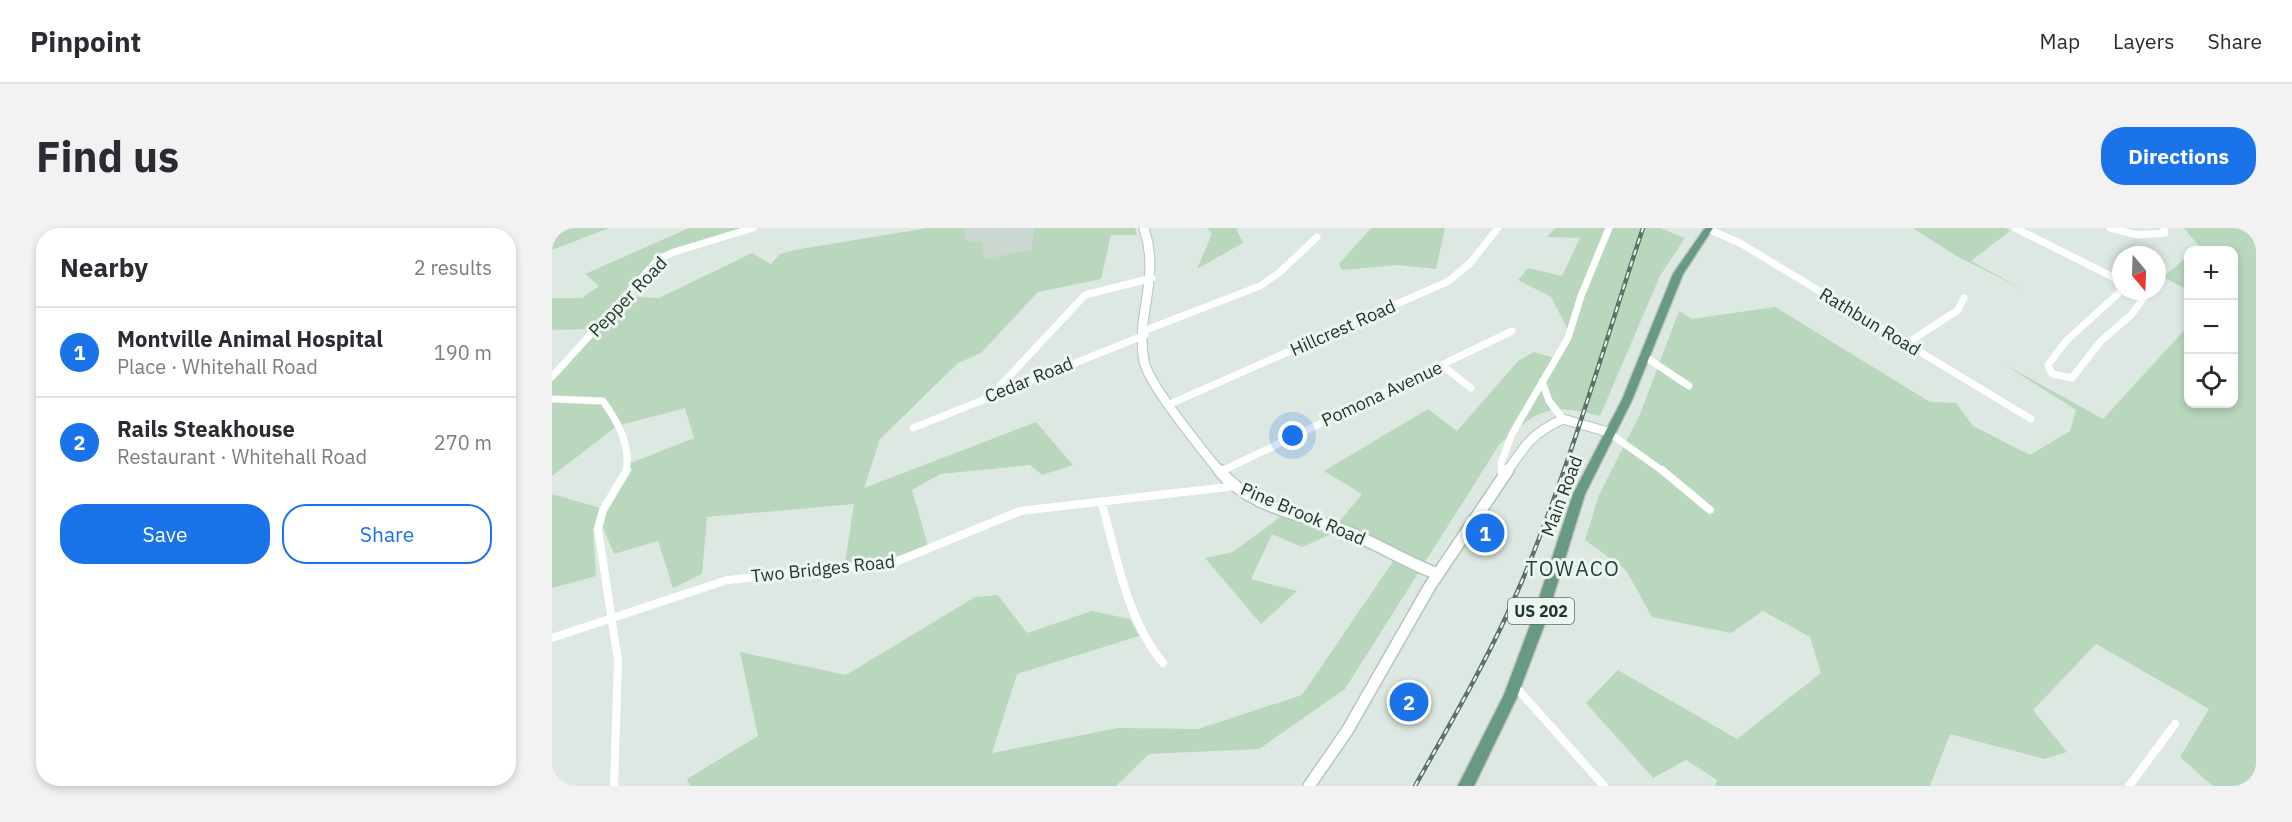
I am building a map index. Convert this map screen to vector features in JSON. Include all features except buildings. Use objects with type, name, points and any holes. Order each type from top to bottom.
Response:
[{"type":"main road","name":"Main Road","points":[[1466,786],[1514,685],[1538,623],[1579,494],[1608,432],[1627,400],[1678,274],[1709,229]]},
{"type":"street","name":"Pepper Road","points":[[552,378],[658,260],[675,252],[753,228]]},
{"type":"street","name":"Pine Brook Road","points":[[1144,228],[1151,246],[1152,278],[1145,333],[1146,368],[1220,472],[1236,486],[1263,501],[1349,533],[1422,569],[1438,574]]},
{"type":"street","name":"Hillcrest Road","points":[[1170,404],[1449,281],[1470,263],[1498,228]]},
{"type":"street","points":[[1502,477],[1501,464],[1512,434],[1568,338],[1578,306],[1610,228]]},
{"type":"street","points":[[2015,228],[2112,276]]},
{"type":"street","points":[[2110,228],[2129,233],[2159,235],[2165,233],[2164,228]]},
{"type":"street","name":"Rathbun Road","points":[[1709,229],[1740,243],[2031,419]]},
{"type":"street","name":"Cedar Road","points":[[913,428],[1260,286],[1280,272],[1317,237]]},
{"type":"street","points":[[1001,392],[1000,386],[1085,296],[1099,290],[1152,278]]},
{"type":"street","points":[[1906,344],[1958,310],[1964,298]]},
{"type":"street","points":[[2112,299],[2066,341],[2061,351],[2048,365],[2052,374],[2062,378],[2072,378],[2083,367],[2101,341],[2132,315],[2143,300]]},
{"type":"street","name":"Pomona Avenue","points":[[1220,472],[1512,331]]},
{"type":"street","points":[[1644,356],[1689,386]]},
{"type":"street","points":[[1443,366],[1471,388]]},
{"type":"street","points":[[1542,381],[1548,401],[1563,419],[1608,432],[1653,463],[1710,510]]},
{"type":"street","points":[[552,399],[603,401],[629,454],[628,471],[599,517],[598,529],[613,618],[619,679],[614,786]]},
{"type":"street","points":[[1309,786],[1347,731],[1438,574],[1502,477],[1539,430],[1563,419]]},
{"type":"street","name":"Two Bridges Road","points":[[552,638],[736,578],[862,568],[893,563],[1020,511],[1236,486]]},
{"type":"street","points":[[1101,501],[1134,615],[1146,643],[1163,663]]},
{"type":"street","points":[[1514,685],[1604,786]]},
{"type":"street","points":[[2129,786],[2175,724]]},
{"type":"shaded area","points":[[965,228],[1034,228],[1031,250],[984,260],[982,242],[964,241]]},
{"type":"green space","points":[[552,228],[609,228],[552,250]]},
{"type":"green space","points":[[689,228],[743,228],[658,254],[621,296],[659,298],[752,253],[771,264],[780,254],[794,250],[928,228],[965,228],[965,240],[982,242],[984,259],[1031,250],[1034,228],[1135,228],[1137,235],[1111,235],[1101,279],[1038,292],[981,353],[958,363],[880,439],[864,488],[1036,422],[1073,465],[1042,475],[1030,465],[940,474],[912,490],[929,549],[863,563],[845,563],[854,504],[707,517],[702,574],[673,588],[658,541],[614,554],[599,517],[628,464],[694,438],[685,408],[617,426],[552,476],[552,378],[597,329],[552,330],[552,298],[582,298],[599,286],[585,274]]},
{"type":"green space","points":[[1207,228],[1236,228],[1243,243],[1197,269],[1212,234]]},
{"type":"green space","points":[[1371,228],[1445,228],[1436,269],[1398,265],[1342,270],[1339,264]]},
{"type":"green space","points":[[1555,228],[1660,228],[1685,238],[1660,276],[1600,416],[1568,410],[1544,412],[1524,424],[1499,445],[1345,689],[1259,749],[1149,754],[1116,786],[690,786],[687,779],[758,736],[740,652],[846,675],[975,597],[998,595],[1027,633],[1092,611],[1130,619],[1139,636],[1017,674],[992,753],[1118,728],[1198,729],[1302,695],[1398,554],[1341,530],[1302,547],[1272,534],[1251,579],[1297,591],[1261,624],[1205,558],[1233,552],[1288,511],[1335,527],[1362,494],[1324,471],[1428,409],[1457,431],[1518,361],[1534,352],[1555,358],[1569,332],[1551,297],[1518,280],[1528,268],[1562,276],[1580,238],[1547,237]]},
{"type":"green space","points":[[1913,228],[2006,228],[2010,231],[1971,261],[2025,290],[1958,257]]},
{"type":"green space","points":[[2184,228],[2256,228],[2256,786],[2213,786],[2180,757],[2209,709],[2096,644],[2033,710],[2067,752],[2044,759],[1950,734],[1930,786],[1715,786],[1717,780],[1686,760],[1653,778],[1586,703],[1618,670],[1737,739],[1821,673],[1810,637],[1763,611],[1731,633],[1652,617],[1626,570],[1585,540],[1599,495],[1640,414],[1679,311],[1692,319],[1775,307],[1930,402],[1956,403],[1973,426],[2030,455],[2070,431],[2076,410],[2004,364],[2103,419],[2184,330],[2184,408],[2238,408],[2238,246],[2199,246]]},
{"type":"green space","points":[[2184,259],[2184,288],[2166,279],[2166,274]]},
{"type":"green space","points":[[552,494],[600,508],[593,530],[596,576],[552,588]]},
{"type":"railway","points":[[1415,786],[1485,659],[1522,581],[1556,494],[1643,228]]},
{"type":"place","name":"Montville Animal Hospital","points":[[1485,533]]},
{"type":"place","name":"Rails Steakhouse","points":[[1409,702]]},
{"type":"district","name":"TOWACO","points":[[1573,569]]}]
